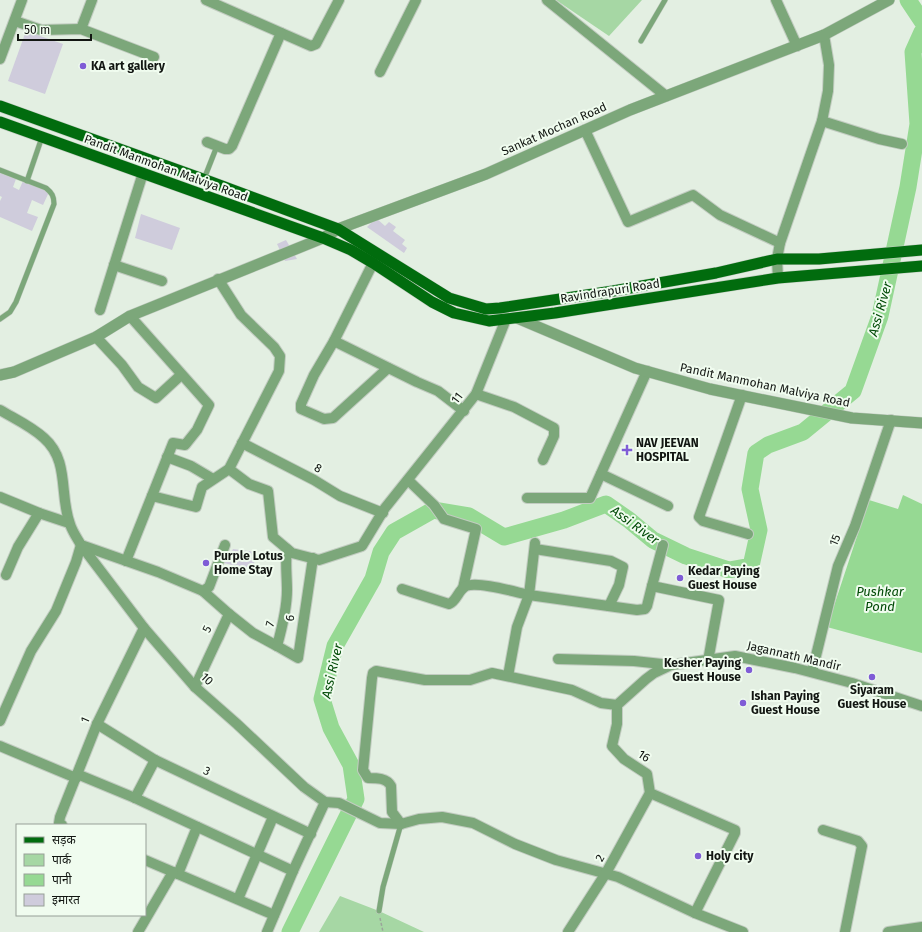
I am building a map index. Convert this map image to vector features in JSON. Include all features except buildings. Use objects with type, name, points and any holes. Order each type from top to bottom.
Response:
[{"type":"main road","name":"Ravindrapuri Road","points":[[0,106],[338,229],[448,298],[486,309],[613,291],[776,259],[819,259],[922,250]]},
{"type":"main road","name":"Pandit Manmohan Malviya Road","points":[[0,122],[323,238]]},
{"type":"main road","name":"Ravindrapuri Road","points":[[323,238],[351,250],[432,302],[454,313],[489,320],[518,318],[778,278],[881,271],[922,266]]},
{"type":"street","points":[[0,59],[22,0]]},
{"type":"street","points":[[80,29],[92,0]]},
{"type":"street","points":[[206,0],[311,46],[316,44],[339,0]]},
{"type":"street","points":[[380,72],[416,0]]},
{"type":"street","points":[[547,0],[666,96]]},
{"type":"street","points":[[776,0],[797,46]]},
{"type":"street","name":"Sankat Mochan Road","points":[[0,375],[14,372],[96,337],[130,316],[218,279],[323,238],[338,229],[486,174],[666,96],[824,35],[887,1]]},
{"type":"street","points":[[15,21],[41,30],[80,29],[154,57]]},
{"type":"street","points":[[207,142],[225,149],[229,149],[232,146],[281,33]]},
{"type":"street","points":[[778,278],[776,259],[780,243],[822,122],[828,91],[829,65],[824,35]]},
{"type":"street","points":[[822,122],[865,136],[902,144]]},
{"type":"street","points":[[585,130],[628,222],[693,195],[720,215],[780,243]]},
{"type":"street","points":[[100,310],[143,173]]},
{"type":"street","points":[[373,263],[334,341],[314,375],[301,404],[301,409],[324,419],[333,418],[388,368]]},
{"type":"street","points":[[114,265],[162,281]]},
{"type":"street","points":[[152,496],[196,507],[202,487],[229,469],[278,371],[280,356],[274,347],[241,315],[218,279]]},
{"type":"street","points":[[126,561],[173,443],[185,445],[197,430],[209,405],[130,316]]},
{"type":"street","name":"Pandit Manmohan Malviya Road","points":[[518,318],[647,371],[710,389],[852,418],[922,422]]},
{"type":"street","name":"11","points":[[313,558],[319,560],[362,546],[383,513],[476,394],[506,319]]},
{"type":"street","points":[[96,337],[122,365],[138,387],[156,398],[181,375]]},
{"type":"street","points":[[334,341],[438,391],[464,411]]},
{"type":"street","points":[[527,498],[590,498],[647,371]]},
{"type":"street","points":[[476,394],[514,407],[554,428],[554,436],[543,460]]},
{"type":"street","points":[[742,396],[699,517],[703,521],[748,534]]},
{"type":"street","points":[[0,410],[45,438],[53,449],[61,466],[69,523],[39,513],[0,497]]},
{"type":"street","name":"15","points":[[812,672],[838,566],[855,526],[891,420]]},
{"type":"street","name":"8","points":[[242,443],[314,480],[340,496],[383,513]]},
{"type":"street","points":[[167,456],[191,466],[213,479]]},
{"type":"street","points":[[229,469],[249,484],[268,491],[273,537],[292,553],[313,558]]},
{"type":"street","points":[[601,474],[668,506]]},
{"type":"street","points":[[402,589],[449,604],[453,602],[463,588],[476,529],[444,519],[434,505],[408,480]]},
{"type":"street","points":[[6,575],[18,548],[39,513]]},
{"type":"street","name":"10","points":[[69,523],[81,545],[144,628],[195,687],[304,787],[325,802]]},
{"type":"street","points":[[0,721],[31,651],[56,611],[76,562],[81,545],[203,591],[228,614]]},
{"type":"street","points":[[203,591],[209,588],[225,545]]},
{"type":"street","points":[[463,588],[473,584],[529,595],[637,610],[645,609],[664,545]]},
{"type":"street","points":[[508,676],[517,627],[529,595],[535,546],[611,561],[623,567],[619,584],[609,606]]},
{"type":"street","name":"7","points":[[228,614],[253,633],[277,646],[284,619],[287,590],[285,566],[287,549]]},
{"type":"street","name":"6","points":[[277,646],[298,658],[313,558]]},
{"type":"street","points":[[652,586],[719,600],[708,662]]},
{"type":"street","name":"5","points":[[195,687],[228,614]]},
{"type":"street","name":"1","points":[[60,824],[76,776],[97,724],[144,628]]},
{"type":"street","name":"Jagannath Mandir","points":[[618,705],[654,672],[682,662],[708,662],[735,656],[812,672],[921,704]]},
{"type":"street","points":[[558,659],[634,661],[671,665]]},
{"type":"street","points":[[401,824],[392,812],[390,783],[386,780],[368,778],[363,770],[373,673],[376,671],[382,671],[402,677],[425,680],[470,680],[492,673],[572,690],[601,703],[618,705]]},
{"type":"street","name":"16","points":[[618,705],[612,746],[624,759],[647,774],[650,793]]},
{"type":"street","name":"3","points":[[97,724],[155,760],[311,834]]},
{"type":"street","points":[[0,746],[135,798],[293,871]]},
{"type":"street","points":[[135,798],[155,760]]},
{"type":"street","points":[[650,793],[733,828],[735,833],[695,913]]},
{"type":"street","name":"2","points":[[568,932],[606,873],[650,793]]},
{"type":"street","points":[[267,932],[325,802],[339,803],[377,820],[380,823],[401,824],[419,819],[442,817],[474,823],[515,844],[556,860],[618,876],[695,913],[743,932]]},
{"type":"street","points":[[238,899],[273,816]]},
{"type":"street","points":[[138,932],[176,873],[197,827]]},
{"type":"street","points":[[823,830],[858,841],[862,846],[846,932]]},
{"type":"street","points":[[146,860],[274,915]]},
{"type":"street","points":[[888,932],[922,927]]},
{"type":"lane","points":[[641,41],[665,0]]},
{"type":"lane","points":[[27,181],[42,137]]},
{"type":"lane","points":[[204,179],[217,146]]},
{"type":"lane","points":[[0,170],[46,188],[52,193],[54,198],[54,204],[16,302],[10,312],[0,319]]},
{"type":"lane","points":[[379,911],[383,887],[401,824]]},
{"type":"path","points":[[379,911],[383,932]]},
{"type":"green space","points":[[556,0],[642,0],[609,36]]},
{"type":"green space","points":[[340,896],[379,911],[424,932],[319,932]]},
{"type":"water","name":"Pushkar Pond","points":[[903,495],[922,504],[922,653],[827,627],[869,500],[898,509]]},
{"type":"waterway","name":"Assi River","points":[[908,0],[922,21]]},
{"type":"waterway","name":"Assi River","points":[[290,932],[356,799],[351,765],[331,728],[322,699],[335,646],[373,579],[381,552],[394,532],[433,510],[469,516],[504,537],[564,520],[606,504],[629,520],[653,540],[686,556],[729,570],[751,566],[759,530],[750,489],[756,453],[768,445],[803,432],[853,391],[880,316],[908,187],[918,124],[913,52],[922,32]]},
{"type":"place","name":"KA art gallery","points":[[83,66]]},
{"type":"place","name":"NAV JEEVAN HOSPITAL","points":[[627,450]]},
{"type":"place","name":"Purple Lotus Home Stay","points":[[206,563]]},
{"type":"place","name":"Kedar Paying Guest House","points":[[680,578]]},
{"type":"place","name":"Kesher Paying Guest House","points":[[749,670]]},
{"type":"place","name":"Siyaram Guest House","points":[[872,677]]},
{"type":"place","name":"Ishan Paying Guest House","points":[[743,703]]},
{"type":"place","name":"Holy city","points":[[698,856]]}]
